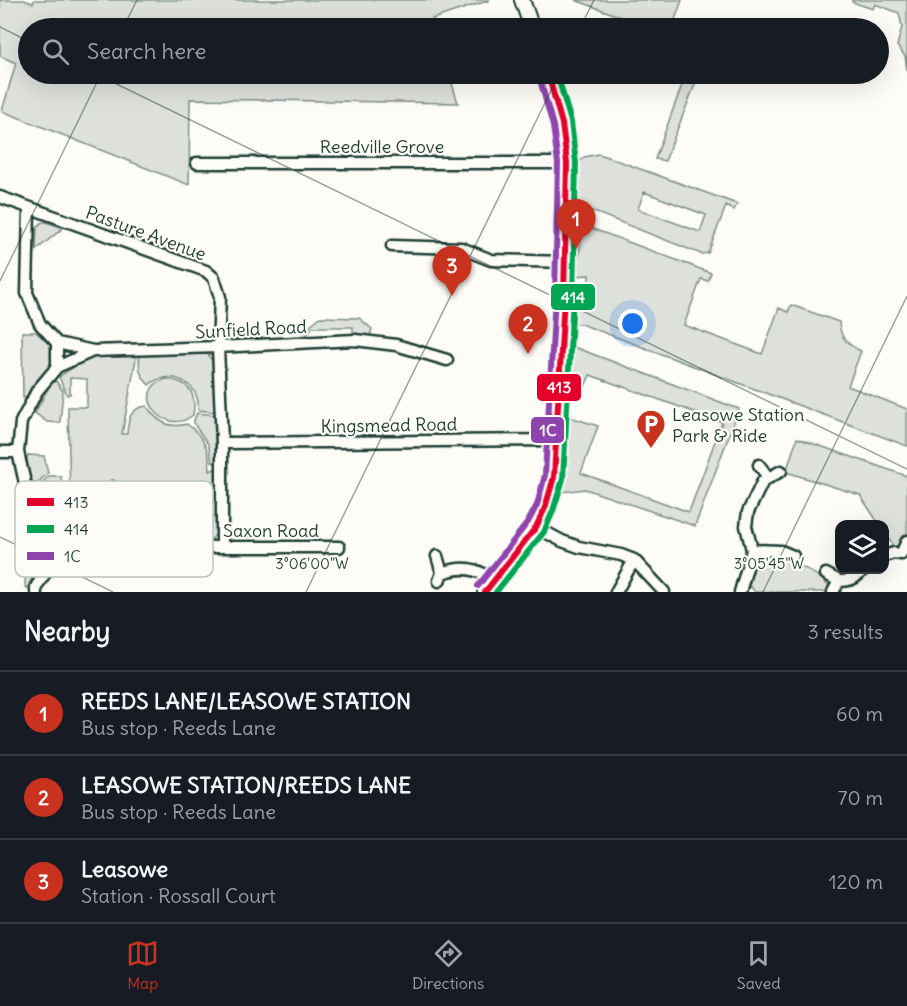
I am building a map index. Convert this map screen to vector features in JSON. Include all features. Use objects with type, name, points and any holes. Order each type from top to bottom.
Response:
[{"type":"street","points":[[522,0],[528,18]]},
{"type":"street","points":[[437,556],[441,577],[454,568],[468,568],[483,573],[489,586],[536,526],[545,508],[554,477],[565,262],[567,163],[560,115],[551,84]]},
{"type":"street","name":"Reedville Grove","points":[[197,163],[567,163]]},
{"type":"street","name":"Pasture Avenue","points":[[0,197],[206,270],[214,278],[220,297],[218,347],[222,443],[222,546]]},
{"type":"street","points":[[29,208],[27,293],[40,324],[57,343],[93,351]]},
{"type":"street","points":[[392,246],[461,248],[491,260],[565,262]]},
{"type":"street","name":"Sunfield Road","points":[[57,367],[93,351],[355,340],[396,345],[447,360]]},
{"type":"street","points":[[25,481],[18,453],[21,422],[37,391],[57,367],[57,343]]},
{"type":"street","name":"Kingsmead Road","points":[[222,443],[556,440]]},
{"type":"street","points":[[0,452],[18,453]]},
{"type":"street","points":[[759,465],[768,477]]},
{"type":"street","points":[[740,592],[752,550],[746,526],[748,512],[759,489],[768,477],[781,471]]},
{"type":"street","points":[[536,526],[562,541],[579,547],[621,555],[634,560],[664,592]]},
{"type":"street","points":[[889,555],[894,553],[904,556],[907,541]]},
{"type":"street","name":"Saxon Road","points":[[213,546],[339,547]]},
{"type":"street","points":[[752,550],[781,551],[793,556]]},
{"type":"street","points":[[616,592],[634,560]]},
{"type":"street","points":[[826,574],[839,581],[850,581],[858,574]]},
{"type":"street","points":[[36,592],[36,587],[43,577]]},
{"type":"street","points":[[833,592],[839,581]]},
{"type":"shaded area","points":[[0,0],[24,0],[33,3],[34,0],[490,0],[435,18],[18,18],[18,84],[452,84],[458,103],[190,99],[189,185],[2,111],[16,63],[0,56]]},
{"type":"shaded area","points":[[575,0],[682,0],[676,18],[624,18]]},
{"type":"shaded area","points":[[852,0],[907,0],[907,71],[905,56],[897,46],[902,27],[899,13],[875,4],[873,9],[852,2]]},
{"type":"shaded area","points":[[682,84],[695,84],[665,161],[655,159]]},
{"type":"shaded area","points":[[599,154],[737,204],[734,210],[726,206],[708,253],[701,254],[579,206],[577,200],[578,164],[584,157]],"holes":[[[644,192],[706,215],[700,232],[638,209]]]},
{"type":"shaded area","points":[[42,222],[63,228],[36,250],[37,227]]},
{"type":"shaded area","points":[[588,227],[711,273],[708,281],[701,279],[684,325],[762,354],[779,308],[788,312],[791,305],[839,322],[845,340],[861,351],[848,386],[907,409],[907,446],[581,324],[573,324],[573,282],[580,282],[581,288],[589,288],[589,275],[575,276],[580,247],[579,228]]},
{"type":"shaded area","points":[[320,317],[359,318],[372,329],[370,336],[353,335],[353,327],[312,327],[307,335],[303,336],[302,332]]},
{"type":"shaded area","points":[[22,332],[36,332],[52,347],[53,358],[23,398]]},
{"type":"shaded area","points":[[571,346],[739,409],[695,526],[585,489],[562,492],[567,432],[564,431],[564,415],[598,426],[581,473],[689,512],[722,422],[590,375],[580,398],[565,390]]},
{"type":"shaded area","points":[[137,353],[122,434],[127,434],[129,419],[133,412],[147,406],[159,420],[174,425],[187,424],[201,438],[209,457],[210,471],[216,468],[216,534],[213,538],[213,481],[70,481],[68,407],[87,407],[87,379],[70,378],[70,394],[67,395],[59,377],[87,360],[114,354]]},
{"type":"shaded area","points":[[140,353],[207,353],[214,364],[215,412],[198,410],[198,400],[194,392],[182,381],[166,378],[149,385],[141,374]]},
{"type":"shaded area","points":[[166,379],[180,382],[190,389],[194,400],[193,415],[182,421],[171,421],[154,410],[150,402],[150,393],[155,385]]},
{"type":"shaded area","points":[[56,381],[63,391],[60,423],[47,422],[35,413],[50,385]]},
{"type":"shaded area","points":[[197,413],[215,415],[216,464],[212,462],[208,444],[194,424]]},
{"type":"shaded area","points":[[797,438],[907,476],[907,534],[894,548],[889,540],[889,520],[876,520],[860,495],[786,472]]},
{"type":"shaded area","points":[[28,455],[44,456],[48,473],[39,481],[33,481],[27,467]]},
{"type":"shaded area","points":[[49,476],[61,476],[61,481],[44,481]]},
{"type":"shaded area","points":[[763,557],[781,559],[808,570],[830,587],[830,592],[755,592],[751,587],[745,589],[754,560]]},
{"type":"shaded area","points":[[25,577],[32,577],[27,588],[25,587]]},
{"type":"transit line","name":"1C","points":[[478,586],[528,522],[537,505],[545,475],[555,296],[558,163],[553,126],[541,84]]},
{"type":"transit line","name":"413","points":[[485,592],[536,527],[545,508],[554,477],[564,296],[567,163],[562,124],[551,84]]},
{"type":"transit line","name":"414","points":[[496,592],[544,532],[563,479],[573,296],[576,163],[571,122],[560,84]]},
{"type":"place","name":"REEDS LANE/LEASOWE STATION","points":[[576,249]]},
{"type":"place","name":"Leasowe","points":[[452,296]]},
{"type":"place","name":"LEASOWE STATION/REEDS LANE","points":[[528,354]]},
{"type":"place","name":"Leasowe Station Park & Ride","points":[[651,450]]}]
